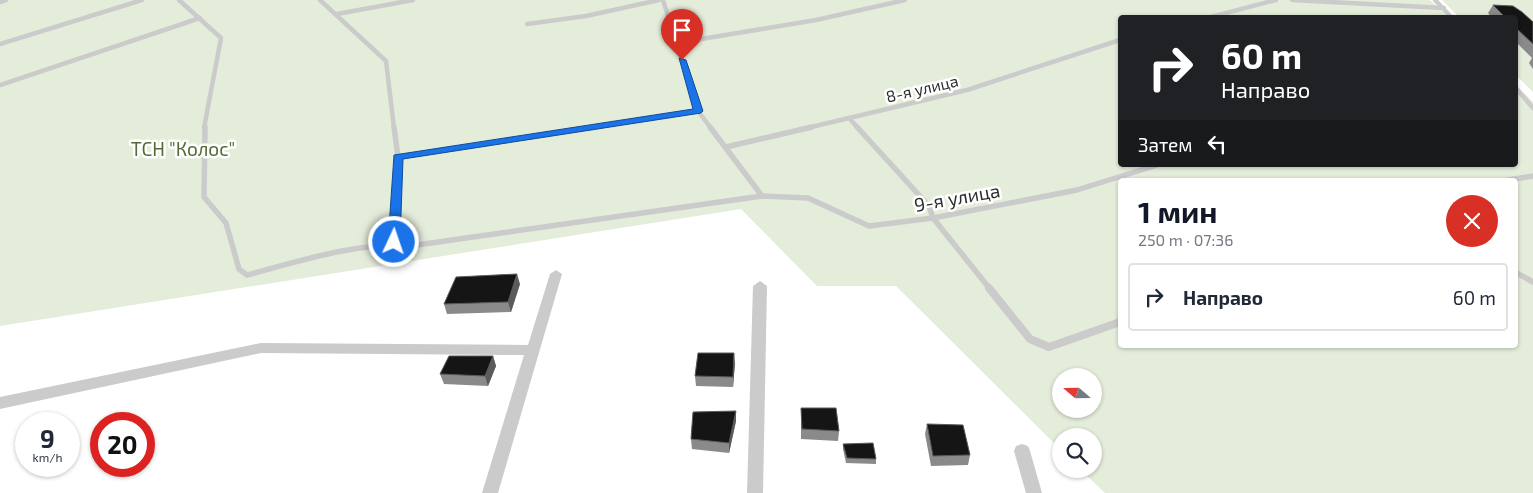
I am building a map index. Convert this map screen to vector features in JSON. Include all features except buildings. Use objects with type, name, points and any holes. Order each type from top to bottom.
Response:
[{"type":"street","points":[[490,493],[556,274]]},
{"type":"street","points":[[756,493],[760,286]]},
{"type":"street","points":[[0,402],[261,348],[533,350]]},
{"type":"street","points":[[1022,451],[1034,493]]},
{"type":"lane","points":[[0,2],[6,0]]},
{"type":"lane","points":[[0,44],[142,0]]},
{"type":"lane","points":[[179,0],[200,18]]},
{"type":"lane","points":[[320,0],[386,61],[398,157],[394,242]]},
{"type":"lane","points":[[337,14],[414,0]]},
{"type":"lane","points":[[527,24],[586,16],[659,0]]},
{"type":"lane","points":[[663,0],[698,111],[762,196]]},
{"type":"lane","points":[[677,43],[816,20],[904,0]]},
{"type":"lane","points":[[1218,15],[1276,0]]},
{"type":"lane","points":[[1292,0],[1444,8]]},
{"type":"lane","points":[[1435,0],[1450,15]]},
{"type":"lane","points":[[0,85],[200,18]]},
{"type":"lane","name":"9-я улица","points":[[200,18],[221,38],[204,130],[204,197],[226,223],[239,269],[247,275],[359,248],[394,242],[417,245],[762,196],[808,198],[869,226],[933,218],[1077,190],[1151,167]]},
{"type":"lane","name":"8-я улица","points":[[726,148],[967,90],[1118,41]]},
{"type":"lane","points":[[1518,90],[1533,108]]},
{"type":"lane","points":[[398,157],[698,111]]},
{"type":"lane","points":[[849,118],[929,206],[933,218],[1030,338],[1049,347],[1118,323]]},
{"type":"lane","points":[[1518,178],[1533,176]]},
{"type":"lane","points":[[1518,274],[1533,282]]},
{"type":"green space","name":"ТСН \"Колос\"","points":[[0,0],[1430,0],[1446,15],[1118,15],[1118,167],[1518,167],[1518,87],[1533,102],[1533,493],[1105,493],[1089,478],[1102,478],[1102,428],[1052,428],[1052,441],[896,286],[817,286],[741,209],[0,326]]},
{"type":"green space","points":[[1442,0],[1533,0],[1533,92],[1518,77],[1518,15],[1457,15]]},
{"type":"route","points":[[394,242],[398,157],[698,111],[682,60]]}]
